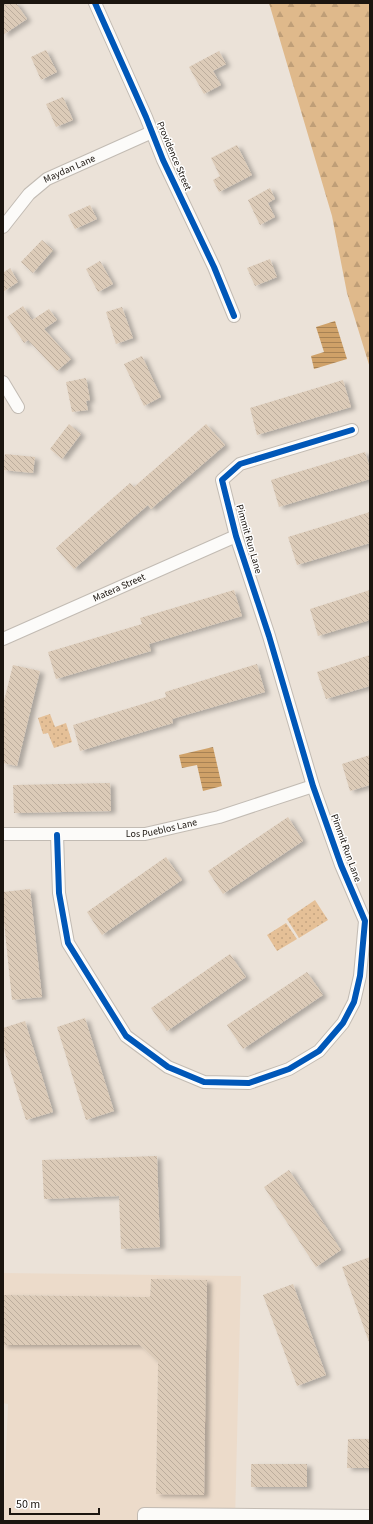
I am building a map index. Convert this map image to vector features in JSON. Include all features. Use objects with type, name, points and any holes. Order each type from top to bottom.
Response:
[{"type":"street","name":"Providence Street","points":[[95,3],[163,160],[214,267],[234,316]]},
{"type":"street","name":"Maydan Lane","points":[[3,227],[29,194],[47,179],[152,132]]},
{"type":"street","points":[[3,382],[18,407]]},
{"type":"street","name":"Pimmit Run Lane","points":[[57,835],[59,893],[68,943],[126,1036],[168,1067],[204,1082],[249,1083],[288,1069],[319,1051],[342,1023],[354,1002],[360,976],[365,921],[341,865],[313,786],[269,636],[236,536],[222,480],[240,464],[352,430]]},
{"type":"street","name":"Matera Street","points":[[3,639],[236,536]]},
{"type":"street","name":"Los Pueblos Lane","points":[[3,834],[145,834],[219,817],[313,786]]},
{"type":"street","points":[[144,1521],[144,1514],[370,1516]]},
{"type":"shaded area","points":[[335,321],[347,359],[314,369],[311,356],[324,352],[316,327]]},
{"type":"shaded area","points":[[50,714],[55,727],[66,723],[72,742],[54,748],[48,733],[43,734],[38,718]]},
{"type":"shaded area","points":[[213,747],[222,786],[203,791],[197,765],[182,768],[179,755]]},
{"type":"shaded area","points":[[315,900],[328,920],[299,938],[287,919]]},
{"type":"shaded area","points":[[286,923],[297,939],[277,951],[267,935]]},
{"type":"shaded area","points":[[3,1273],[241,1276],[235,1521],[3,1521],[8,1404],[3,1403],[3,1345],[140,1345],[158,1362],[156,1494],[204,1494],[207,1280],[151,1279],[150,1297],[3,1295]]},
{"type":"green space","points":[[269,3],[370,3],[370,368],[347,293],[332,216]]},
{"type":"building","points":[[3,3],[16,3],[27,19],[3,35]]},
{"type":"building","points":[[46,50],[57,72],[41,80],[31,57]]},
{"type":"building","points":[[219,51],[226,64],[213,71],[221,85],[204,94],[189,67]]},
{"type":"building","points":[[63,97],[73,120],[56,127],[46,104]]},
{"type":"building","points":[[237,145],[252,175],[219,192],[213,180],[220,176],[211,158]]},
{"type":"building","points":[[270,188],[275,199],[268,203],[275,217],[260,225],[248,200]]},
{"type":"building","points":[[90,205],[97,219],[75,229],[68,215]]},
{"type":"building","points":[[42,240],[53,250],[33,273],[21,262]]},
{"type":"building","points":[[270,259],[277,277],[255,286],[247,268]]},
{"type":"building","points":[[100,261],[113,284],[98,292],[86,269]]},
{"type":"building","points":[[10,268],[18,282],[3,292],[3,273]]},
{"type":"building","points":[[23,306],[32,320],[49,309],[57,320],[44,329],[71,359],[57,371],[28,340],[24,343],[7,317]]},
{"type":"building","points":[[122,307],[133,338],[116,344],[106,312]]},
{"type":"building","points":[[142,356],[161,397],[144,406],[124,364]]},
{"type":"building","points":[[86,378],[90,400],[86,401],[88,410],[72,412],[66,382]]},
{"type":"building","points":[[343,380],[351,407],[257,435],[250,408]]},
{"type":"building","points":[[69,424],[81,434],[62,459],[50,449]]},
{"type":"building","points":[[206,424],[225,445],[151,509],[148,505],[74,569],[56,548],[130,483],[134,487]]},
{"type":"building","points":[[365,452],[370,468],[370,479],[279,507],[271,480]]},
{"type":"building","points":[[5,454],[35,457],[33,473],[3,470]]},
{"type":"building","points":[[370,512],[370,543],[297,565],[288,537]]},
{"type":"building","points":[[234,590],[242,616],[149,644],[151,651],[56,679],[48,652],[142,624],[140,618]]},
{"type":"building","points":[[370,590],[370,620],[318,636],[310,609]]},
{"type":"building","points":[[370,655],[370,686],[326,699],[317,672]]},
{"type":"building","points":[[257,664],[265,692],[172,719],[173,723],[80,751],[73,725],[166,697],[165,692]]},
{"type":"building","points":[[13,665],[40,671],[17,766],[3,763],[3,705]]},
{"type":"building","points":[[370,755],[370,785],[350,791],[342,764]]},
{"type":"building","points":[[110,783],[111,811],[14,813],[13,785]]},
{"type":"building","points":[[288,817],[303,841],[223,894],[208,871]]},
{"type":"building","points":[[166,857],[182,880],[102,935],[87,912]]},
{"type":"building","points":[[30,889],[42,997],[12,1000],[3,912],[3,892]]},
{"type":"building","points":[[230,954],[246,977],[167,1031],[151,1008]]},
{"type":"building","points":[[307,972],[323,995],[243,1049],[227,1025]]},
{"type":"building","points":[[85,1018],[114,1111],[86,1120],[57,1027]]},
{"type":"building","points":[[25,1021],[53,1112],[26,1120],[3,1047],[3,1028]]},
{"type":"building","points":[[157,1156],[160,1247],[121,1249],[119,1196],[44,1199],[42,1160]]},
{"type":"building","points":[[289,1170],[341,1250],[316,1267],[264,1187]]},
{"type":"building","points":[[370,1257],[370,1342],[369,1342],[342,1267]]},
{"type":"building","points":[[151,1279],[207,1280],[204,1495],[156,1494],[158,1362],[140,1345],[3,1345],[3,1295],[150,1297]]},
{"type":"building","points":[[293,1284],[326,1375],[297,1386],[263,1295]]},
{"type":"building","points":[[348,1439],[370,1439],[370,1468],[347,1468]]},
{"type":"building","points":[[251,1464],[307,1464],[307,1487],[251,1487]]},
{"type":"cycle path","points":[[95,3],[146,117],[163,160],[214,267],[234,316]]},
{"type":"cycle path","points":[[57,835],[59,893],[68,943],[126,1036],[168,1067],[204,1082],[249,1083],[289,1069],[319,1051],[343,1023],[354,1002],[360,976],[365,921],[341,865],[313,786],[269,636],[236,536],[222,480],[240,464],[352,430]]}]
